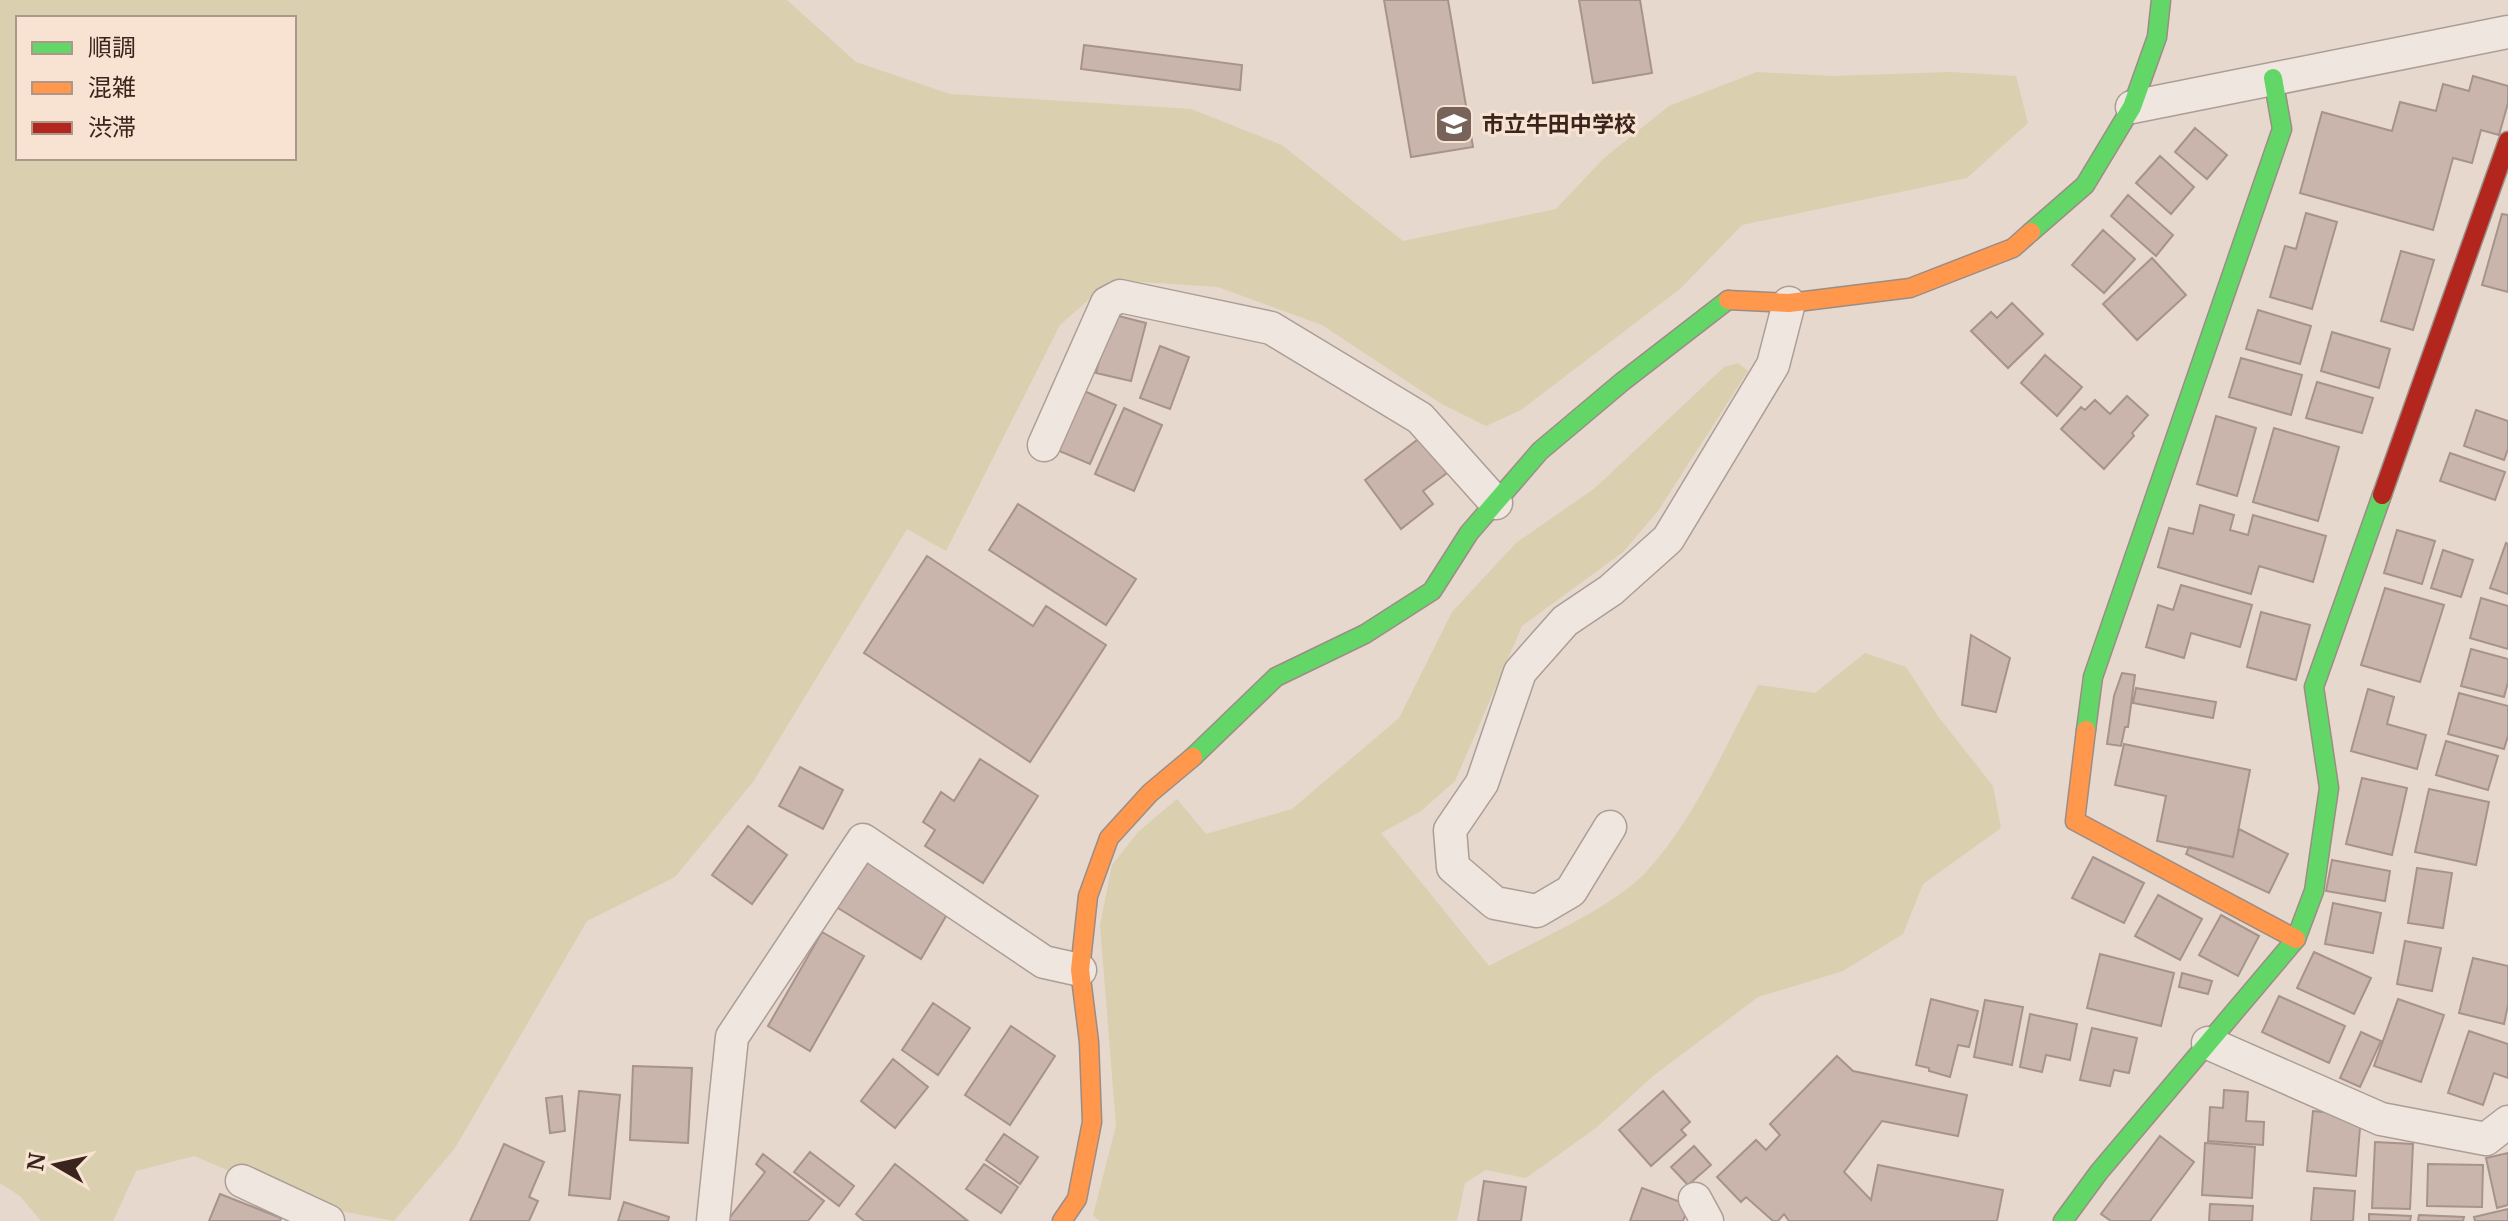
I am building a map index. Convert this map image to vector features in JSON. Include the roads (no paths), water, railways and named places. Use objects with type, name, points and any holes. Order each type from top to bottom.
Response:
[{"type":"street","points":[[1062,1221],[1077,1199],[1092,1122],[1089,1042],[1080,970],[1088,896],[1109,838],[1150,793],[1200,751],[1276,677],[1365,634],[1432,591],[1469,533],[1540,451],[1725,300],[1789,303],[1910,288],[2013,248],[2085,185],[2132,107],[2157,37],[2161,0]]},
{"type":"street","points":[[2132,107],[2508,32]]},
{"type":"street","points":[[2273,78],[2282,129],[2093,677],[2075,821],[2296,939]]},
{"type":"street","points":[[2063,1221],[2099,1172],[2296,939],[2314,891],[2329,788],[2314,687],[2508,141]]},
{"type":"street","points":[[1044,445],[1107,303],[1120,296],[1271,328],[1420,418],[1496,503]]},
{"type":"street","points":[[1610,827],[1571,891],[1537,911],[1495,903],[1453,867],[1450,830],[1482,783],[1520,672],[1565,621],[1611,590],[1668,539],[1773,365],[1789,303]]},
{"type":"street","points":[[713,1221],[732,1037],[863,840],[1044,962],[1080,970]]},
{"type":"street","points":[[2208,1043],[2381,1119],[2486,1139],[2508,1122]]},
{"type":"street","points":[[242,1181],[328,1221]]},
{"type":"place","name":"市立牛田中学校","points":[[1454,124]]}]
